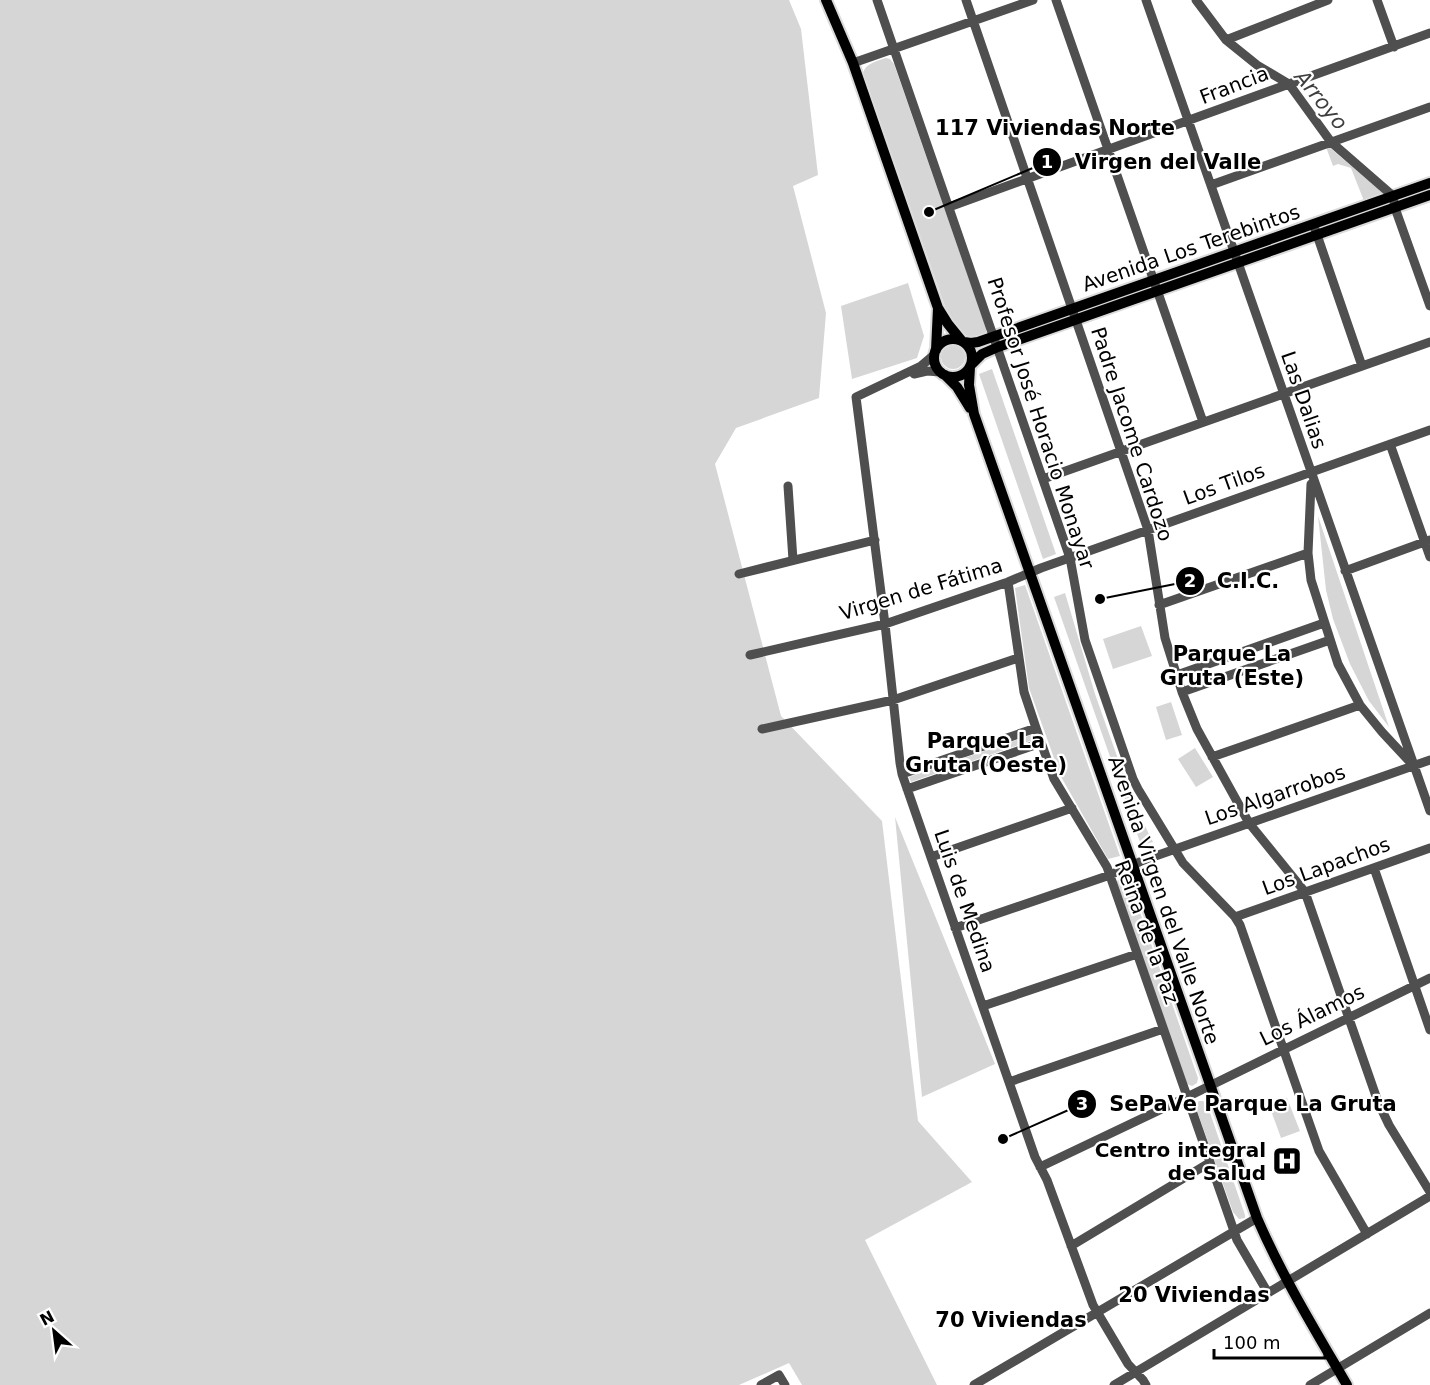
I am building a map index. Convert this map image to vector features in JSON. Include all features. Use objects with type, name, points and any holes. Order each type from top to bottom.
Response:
[{"type":"main road","points":[[826,0],[853,63],[938,308],[948,324],[972,352],[971,365],[967,372],[957,377],[943,374],[935,365],[938,308]]},
{"type":"main road","name":"Avenida Los Terebintos","points":[[963,341],[996,342],[1236,257],[1313,224],[1430,183]]},
{"type":"main road","name":"Avenida Los Terebintos","points":[[1236,257],[1317,235],[1430,195]]},
{"type":"main road","points":[[935,354],[938,347],[948,339],[963,341]]},
{"type":"main road","name":"Avenida Los Terebintos","points":[[971,365],[996,342]]},
{"type":"main road","name":"Avenida Virgen del Valle Norte","points":[[971,365],[969,385],[974,414],[1257,1218],[1287,1282],[1347,1385]]},
{"type":"main road","name":"Avenida Virgen del Valle Norte","points":[[943,374],[957,387],[974,414]]},
{"type":"street","name":"Profesor José Horacio Monayar","points":[[877,0],[1070,558],[1085,640],[1133,779],[1183,863],[1235,917],[1319,1151],[1367,1234]]},
{"type":"street","name":"Padre Jacome Cardozo","points":[[966,0],[1148,530],[1165,638],[1182,692],[1197,729],[1249,823],[1305,892],[1378,1102],[1430,1194]]},
{"type":"street","points":[[853,63],[1033,0]]},
{"type":"street","points":[[1056,0],[1203,422]]},
{"type":"street","name":"Las Dalias","points":[[1146,0],[1430,811]]},
{"type":"street","points":[[1196,0],[1226,40],[1257,65],[1289,84],[1331,142],[1393,196],[1395,208],[1430,306]]},
{"type":"street","points":[[1226,40],[1328,0]]},
{"type":"street","points":[[1377,0],[1394,47]]},
{"type":"street","name":"Francia","points":[[949,207],[1430,33]]},
{"type":"street","points":[[1211,185],[1430,107]]},
{"type":"street","points":[[1313,224],[1362,366]]},
{"type":"street","points":[[1043,479],[1430,342]]},
{"type":"street","points":[[897,377],[921,366],[935,354]]},
{"type":"street","points":[[897,377],[927,371],[943,374]]},
{"type":"street","name":"Luis de Medina","points":[[897,377],[856,396],[902,774],[1035,1157],[1047,1180],[1097,1312],[1128,1364],[1146,1385]]},
{"type":"street","name":"Los Tilos","points":[[1030,572],[1430,430]]},
{"type":"street","points":[[1390,444],[1427,541],[1430,557]]},
{"type":"street","points":[[1311,472],[1308,529],[1311,580],[1338,664],[1360,705],[1414,766]]},
{"type":"street","points":[[788,486],[793,560]]},
{"type":"street","points":[[739,574],[875,540]]},
{"type":"street","points":[[1345,571],[1427,541]]},
{"type":"street","points":[[1159,605],[1308,553]]},
{"type":"street","name":"Virgen de Fátima","points":[[750,654],[885,624],[1008,582],[1030,572]]},
{"type":"street","name":"Reina de la Paz","points":[[1008,582],[1024,692],[1054,779],[1107,867],[1237,1240],[1268,1293]]},
{"type":"street","points":[[1177,675],[1324,623]]},
{"type":"street","points":[[1182,692],[1330,640]]},
{"type":"street","points":[[762,729],[893,700],[1018,658]]},
{"type":"street","points":[[1212,757],[1360,705]]},
{"type":"street","points":[[902,774],[1036,728]]},
{"type":"street","points":[[907,789],[1041,743]]},
{"type":"street","name":"Los Algarrobos","points":[[955,928],[1430,760]]},
{"type":"street","points":[[931,857],[1072,808]]},
{"type":"street","name":"Los Lapachos","points":[[1235,917],[1430,848]]},
{"type":"street","points":[[1374,868],[1430,1030]]},
{"type":"street","points":[[983,1006],[1137,954]]},
{"type":"street","name":"Los Álamos","points":[[1040,1167],[1430,978]]},
{"type":"street","points":[[1010,1082],[1163,1029]]},
{"type":"street","points":[[1071,1245],[1209,1163]]},
{"type":"street","points":[[1114,1385],[1430,1194]]},
{"type":"street","points":[[974,1385],[1257,1218]]},
{"type":"street","points":[[1310,1385],[1430,1313]]},
{"type":"street","points":[[761,1385],[779,1375],[785,1385]]},
{"type":"shaded area","points":[[0,0],[789,0],[801,29],[818,175],[793,186],[826,313],[819,398],[736,428],[715,464],[781,716],[882,821],[918,1121],[972,1182],[865,1240],[937,1385],[802,1385],[789,1363],[739,1385],[0,1385]]},
{"type":"shaded area","points":[[886,58],[894,64],[986,328],[986,333],[979,336],[972,337],[961,333],[949,318],[863,73],[869,65]]},
{"type":"shaded area","points":[[1326,147],[1329,147],[1382,192],[1382,196],[1364,201],[1351,168],[1338,164],[1333,166]]},
{"type":"shaded area","points":[[908,283],[924,336],[917,358],[852,379],[841,306]]},
{"type":"shaded area","points":[[953,345],[962,348],[965,357],[962,366],[953,369],[944,366],[941,357],[944,348]]},
{"type":"shaded area","points":[[992,369],[1056,554],[1043,559],[979,374]]},
{"type":"shaded area","points":[[1318,516],[1389,727],[1369,701],[1350,664],[1333,619],[1326,590]]},
{"type":"shaded area","points":[[1025,585],[1120,856],[1108,859],[1060,775],[1029,688],[1015,588]]},
{"type":"shaded area","points":[[1065,593],[1095,694],[1134,804],[1153,842],[1141,845],[1054,597]]},
{"type":"shaded area","points":[[1141,626],[1152,656],[1113,669],[1103,639]]},
{"type":"shaded area","points":[[1171,702],[1182,735],[1166,740],[1156,707]]},
{"type":"shaded area","points":[[1031,735],[1033,740],[911,782],[909,777]]},
{"type":"shaded area","points":[[1195,748],[1213,777],[1196,787],[1178,759]]},
{"type":"shaded area","points":[[895,817],[995,1064],[922,1097]]},
{"type":"shaded area","points":[[1128,878],[1198,1078],[1197,1083],[1192,1086],[1187,1084],[1116,881]]},
{"type":"shaded area","points":[[1287,1098],[1300,1131],[1281,1138],[1269,1105]]},
{"type":"shaded area","points":[[1199,1101],[1207,1104],[1245,1218],[1239,1219],[1233,1212],[1196,1108]]},
{"type":"place","name":"Virgen del Valle","points":[[929,212]]},
{"type":"place","name":"C.I.C.","points":[[1100,599]]},
{"type":"place","name":"SePaVe Parque La Gruta","points":[[1003,1139]]},
{"type":"place","name":"Centro integral de Salud","points":[[1287,1161]]},
{"type":"district","name":"117 Viviendas Norte","points":[[1055,128]]},
{"type":"district","name":"Parque La Gruta (Este)","points":[[1232,666]]},
{"type":"district","name":"Parque La Gruta (Oeste)","points":[[986,753]]},
{"type":"district","name":"20 Viviendas","points":[[1194,1295]]},
{"type":"district","name":"70 Viviendas","points":[[1011,1320]]},
{"type":"water label","name":"Arroyo","points":[[1321,100]]}]
